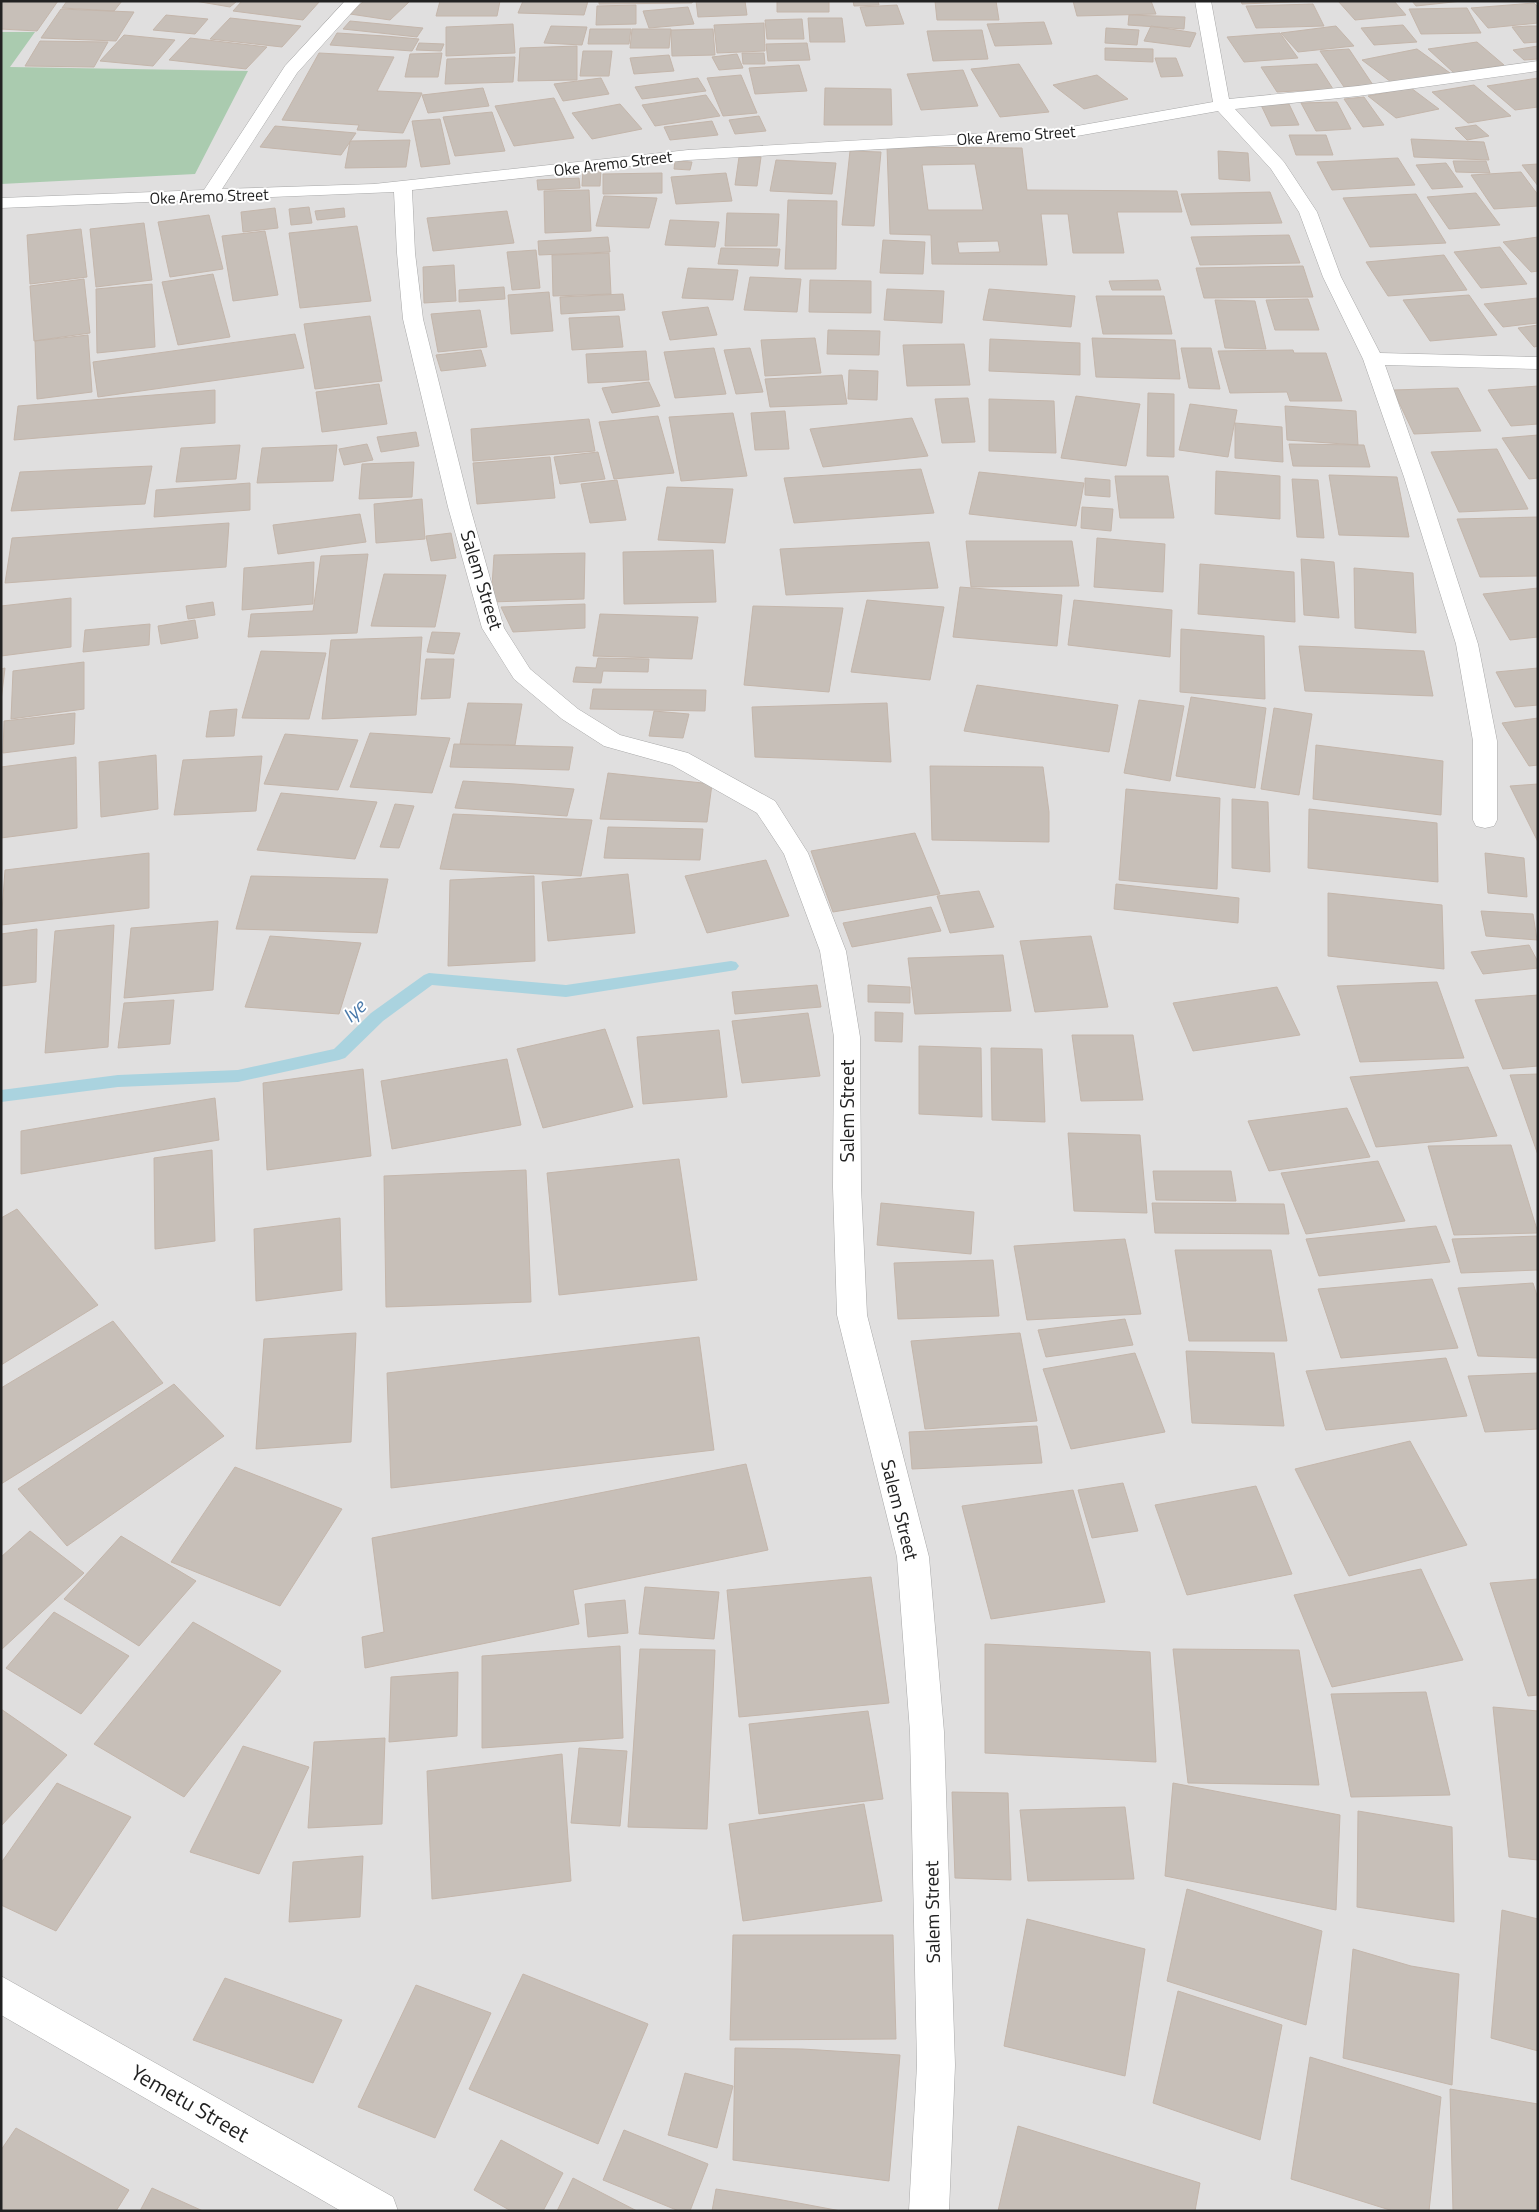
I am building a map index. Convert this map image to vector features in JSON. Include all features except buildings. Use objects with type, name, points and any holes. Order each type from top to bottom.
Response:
[{"type":"street","points":[[209,196],[291,70],[354,1]]},
{"type":"street","points":[[1203,1],[1222,105],[1278,166],[1308,212],[1332,278],[1373,359],[1414,477],[1467,644],[1485,741],[1485,820]]},
{"type":"street","name":"Oke Aremo Street","points":[[1,203],[209,196],[403,186],[688,155],[1060,134],[1222,105],[1358,91],[1538,66]]},
{"type":"street","name":"Salem Street","points":[[403,186],[406,253],[414,319],[459,507],[494,628],[522,674],[578,720],[612,741],[680,759],[766,807],[796,853],[833,951],[847,1037],[847,1187],[852,1315],[913,1558],[928,1732],[936,2065],[929,2211]]},
{"type":"street","points":[[1373,359],[1538,363]]},
{"type":"street","name":"Yemetu Street","points":[[1,1994],[379,2211]]},
{"type":"shaded area","points":[[1,1],[1538,1],[1538,2211],[1,2211]]},
{"type":"green space","points":[[1,32],[35,32],[10,67],[248,71],[195,174],[1,184]]},
{"type":"waterway","name":"Iye","points":[[1,1096],[118,1081],[238,1076],[339,1054],[377,1017],[429,979],[566,991],[731,966]]}]
